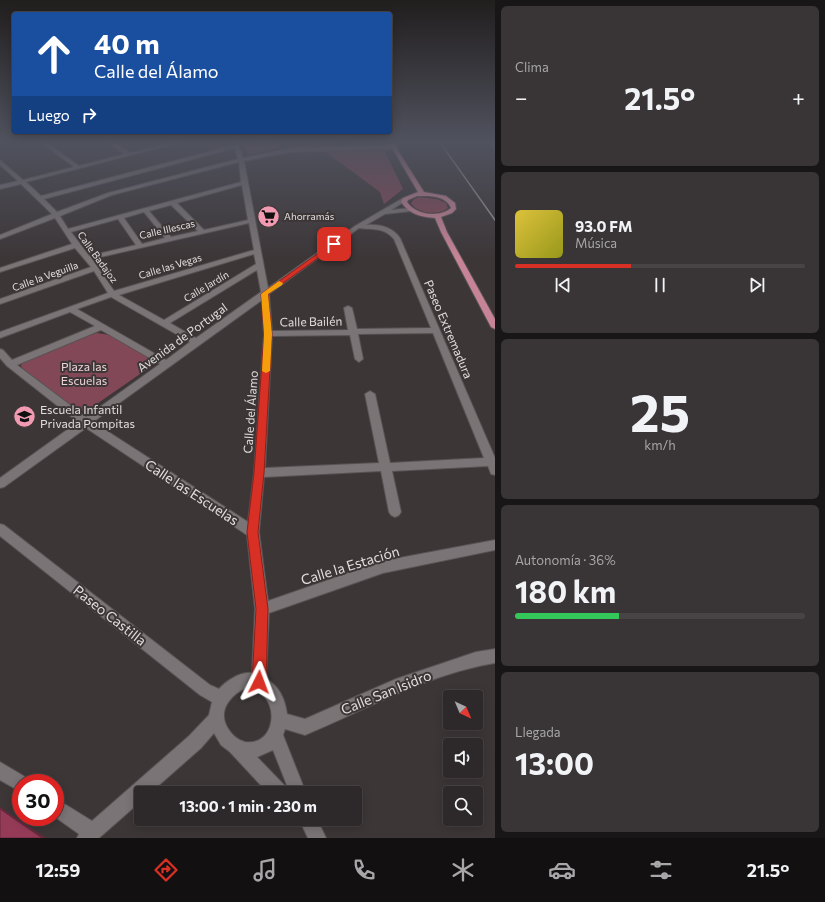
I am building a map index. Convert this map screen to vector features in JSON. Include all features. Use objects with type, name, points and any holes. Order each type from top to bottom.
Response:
[{"type":"main road","points":[[414,180],[422,194]]},
{"type":"main road","points":[[422,194],[439,196],[451,201],[454,205],[452,212],[438,216],[418,213],[405,206],[405,199],[410,196],[422,194]]},
{"type":"main road","points":[[438,216],[444,232],[495,327]]},
{"type":"street","points":[[0,187],[27,180]]},
{"type":"street","points":[[40,198],[104,180]]},
{"type":"street","points":[[0,237],[110,194],[164,180]]},
{"type":"street","name":"Calle Badajoz","points":[[23,181],[56,215],[76,245],[96,268],[112,294],[196,342]]},
{"type":"street","points":[[67,231],[244,183]]},
{"type":"street","name":"Calle del Álamo","points":[[244,183],[265,294],[268,334],[259,473],[253,532]]},
{"type":"street","name":"Avenida de Portugal","points":[[0,484],[357,228],[405,199]]},
{"type":"street","points":[[173,203],[202,231]]},
{"type":"street","points":[[145,210],[169,239]]},
{"type":"street","name":"Avenida de Portugal","points":[[380,214],[395,210],[410,210]]},
{"type":"street","points":[[120,217],[140,246]]},
{"type":"street","name":"Calle Illescas","points":[[88,258],[251,221]]},
{"type":"street","name":"Paseo Extremadura","points":[[357,228],[370,226],[384,228],[393,233],[397,238],[493,466]]},
{"type":"street","points":[[0,270],[76,245]]},
{"type":"street","name":"Calle las Vegas","points":[[0,335],[112,294],[257,251]]},
{"type":"street","name":"Calle Jardín","points":[[163,324],[260,265]]},
{"type":"street","name":"Calle la Veguilla","points":[[0,302],[96,268]]},
{"type":"street","name":"Calle Bailén","points":[[348,308],[359,359]]},
{"type":"street","points":[[71,309],[166,364]]},
{"type":"street","points":[[10,364],[101,327]]},
{"type":"street","name":"Calle Bailén","points":[[268,334],[437,330]]},
{"type":"street","points":[[0,352],[10,364],[85,422]]},
{"type":"street","points":[[370,394],[384,467],[395,512]]},
{"type":"street","name":"Calle las Escuelas","points":[[85,422],[253,532]]},
{"type":"street","points":[[259,473],[384,467],[493,466]]},
{"type":"street","name":"Paseo Castilla","points":[[0,529],[206,690],[221,698]]},
{"type":"street","points":[[253,532],[262,609],[259,682]]},
{"type":"street","name":"Calle la Estación","points":[[262,609],[383,567],[495,545]]},
{"type":"street","name":"Calle San Isidro","points":[[280,719],[305,726],[396,686],[476,659],[495,656]]},
{"type":"street","points":[[234,747],[246,751],[258,749],[268,743],[276,735],[280,719],[277,700],[270,690],[259,682],[249,680],[238,682],[230,687],[221,698],[217,718],[219,730],[225,740],[273,786]]},
{"type":"street","points":[[64,814],[89,835],[195,742],[217,718]]},
{"type":"street","points":[[276,735],[295,786]]},
{"type":"street","points":[[0,770],[12,778]]},
{"type":"street","points":[[310,826],[317,838]]},
{"type":"green space","points":[[364,180],[399,180],[403,189],[384,204],[380,192]]},
{"type":"green space","points":[[419,197],[437,199],[446,203],[448,208],[444,211],[434,213],[423,212],[414,207],[411,203],[414,199]]},
{"type":"green space","name":"Plaza las Escuelas","points":[[97,333],[110,335],[151,358],[153,362],[150,367],[85,411],[76,410],[22,368],[21,365],[23,362],[90,334]]},
{"type":"building","points":[[0,809],[12,817],[12,826],[25,826],[42,838],[0,838]]},
{"type":"railway","points":[[467,180],[495,220]]},
{"type":"slow traffic","points":[[266,371],[268,334],[265,294],[279,283]]},
{"type":"place","name":"Ahorramás","points":[[269,216]]},
{"type":"place","name":"Escuela Infantil Privada Pompitas","points":[[25,416]]},
{"type":"route","points":[[259,682],[262,609],[253,532],[259,473],[268,334],[265,294],[334,244]]}]
